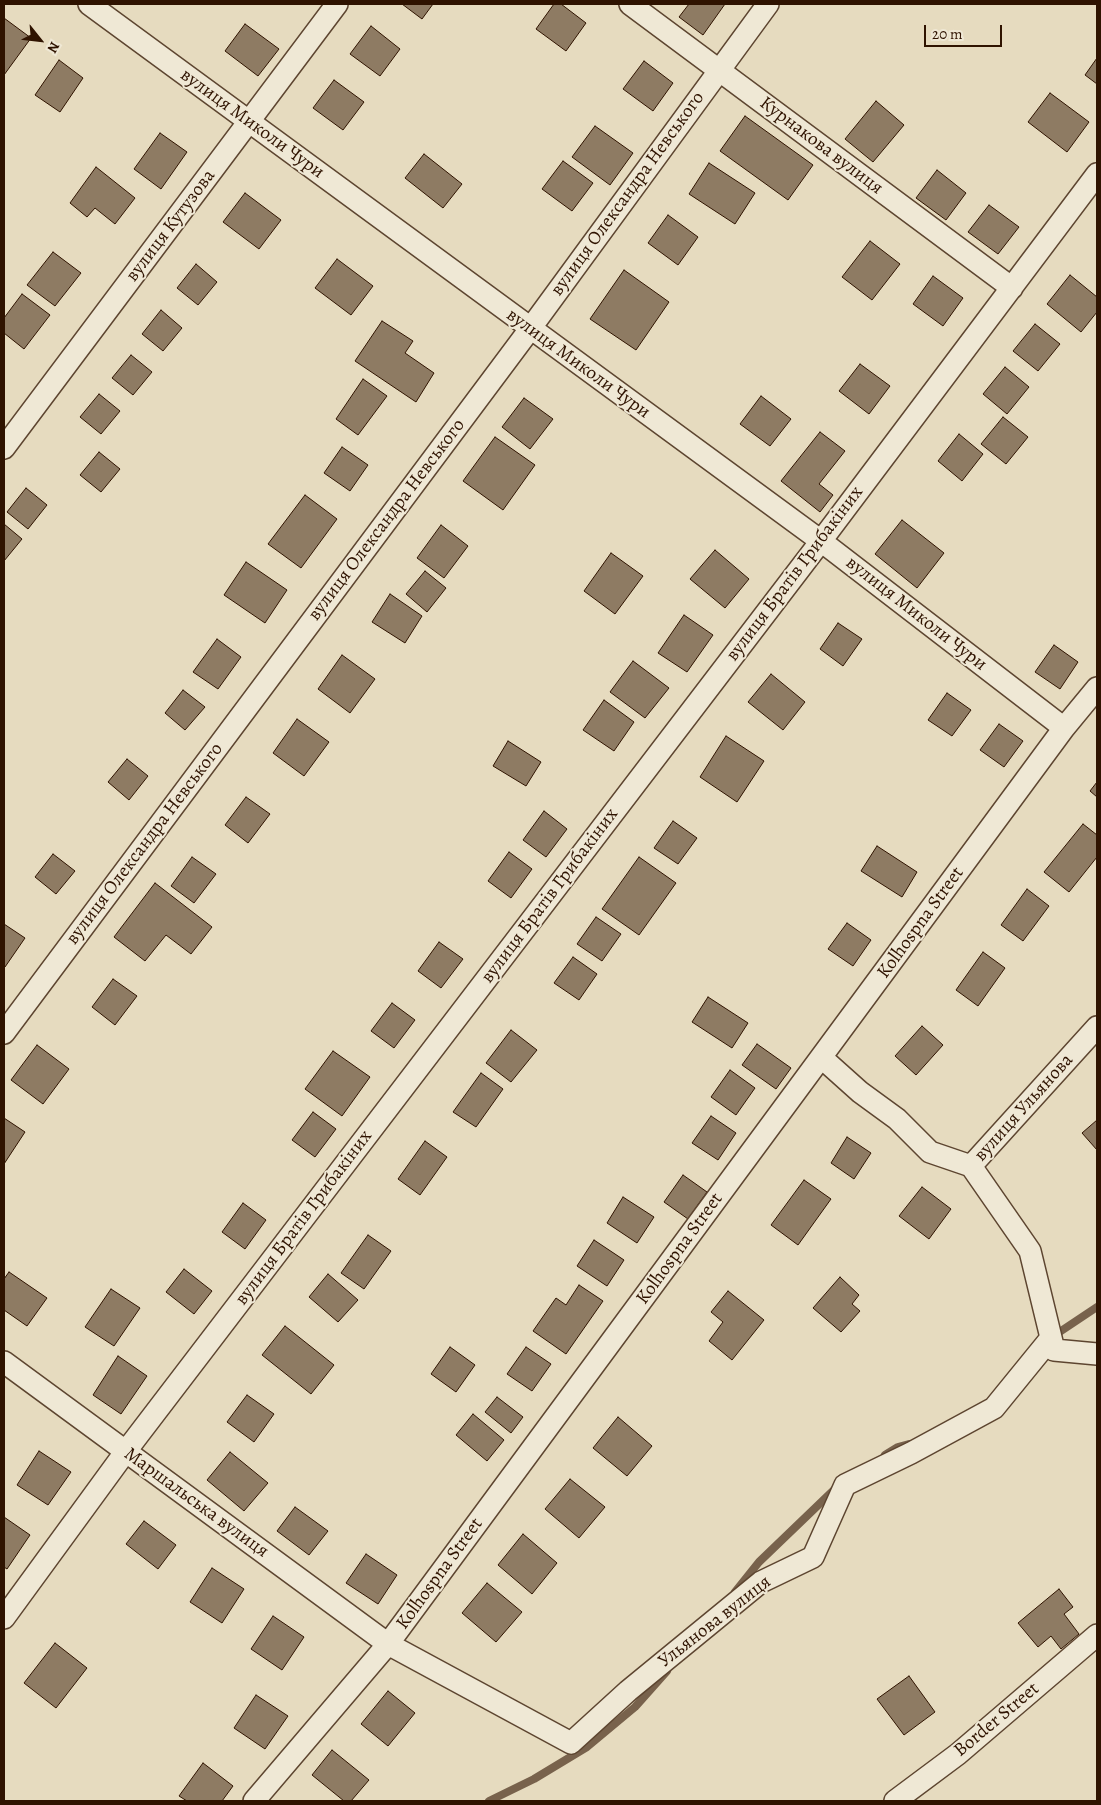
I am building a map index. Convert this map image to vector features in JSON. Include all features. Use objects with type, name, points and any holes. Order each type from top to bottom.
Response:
[{"type":"street","name":"вулиця Миколи Чури","points":[[89,4],[821,541],[1064,728]]},
{"type":"street","name":"вулиця Кутузова","points":[[4,448],[250,122],[336,4]]},
{"type":"street","name":"Курнакова вулиця","points":[[630,4],[1012,288]]},
{"type":"street","name":"вулиця Олександра Невського","points":[[4,1033],[530,329],[768,4]]},
{"type":"street","name":"вулиця Братів Грибакіних","points":[[4,1618],[126,1451],[821,541],[1097,174]]},
{"type":"street","name":"Kolhospna Street","points":[[254,1801],[388,1644],[1064,728],[1097,688]]},
{"type":"street","name":"вулиця Ульянова","points":[[971,1166],[1097,1027]]},
{"type":"street","points":[[822,1058],[860,1092],[897,1120],[930,1152],[971,1166],[1030,1251],[1054,1350],[1097,1354]]},
{"type":"street","name":"Ульянова вулиця","points":[[388,1644],[570,1743],[628,1691],[761,1582],[813,1557],[845,1485],[911,1454],[994,1408],[1051,1338]]},
{"type":"street","name":"Маршальська вулиця","points":[[4,1362],[388,1644]]},
{"type":"street","name":"Border Street","points":[[895,1801],[958,1754],[1097,1635]]},
{"type":"building","points":[[402,4],[433,4],[422,19]]},
{"type":"building","points":[[554,4],[561,4],[586,23],[566,51],[536,29]]},
{"type":"building","points":[[689,4],[725,4],[703,35],[679,17]]},
{"type":"building","points":[[4,18],[31,38],[4,75]]},
{"type":"building","points":[[245,24],[279,49],[258,76],[225,51]]},
{"type":"building","points":[[371,26],[400,49],[380,76],[350,54]]},
{"type":"building","points":[[1097,58],[1097,84],[1085,75]]},
{"type":"building","points":[[59,60],[83,78],[60,112],[35,95]]},
{"type":"building","points":[[644,61],[673,83],[653,111],[623,89]]},
{"type":"building","points":[[334,80],[364,102],[343,130],[313,108]]},
{"type":"building","points":[[1050,93],[1089,122],[1067,152],[1028,122]]},
{"type":"building","points":[[876,101],[904,125],[873,162],[845,139]]},
{"type":"building","points":[[745,116],[813,165],[788,200],[720,151]]},
{"type":"building","points":[[595,126],[633,153],[610,185],[572,157]]},
{"type":"building","points":[[160,133],[187,152],[161,189],[134,169]]},
{"type":"building","points":[[424,154],[462,184],[443,208],[405,178]]},
{"type":"building","points":[[563,161],[593,183],[572,211],[542,189]]},
{"type":"building","points":[[709,163],[755,193],[735,224],[689,194]]},
{"type":"building","points":[[96,167],[135,198],[115,224],[95,208],[87,217],[70,203]]},
{"type":"building","points":[[937,170],[966,193],[946,220],[916,198]]},
{"type":"building","points":[[245,193],[281,220],[259,249],[223,222]]},
{"type":"building","points":[[989,205],[1019,227],[998,254],[968,232]]},
{"type":"building","points":[[668,215],[698,237],[678,265],[648,243]]},
{"type":"building","points":[[870,241],[900,264],[872,300],[842,277]]},
{"type":"building","points":[[53,252],[81,273],[55,306],[27,285]]},
{"type":"building","points":[[337,259],[373,286],[351,315],[315,288]]},
{"type":"building","points":[[196,264],[217,282],[198,305],[177,288]]},
{"type":"building","points":[[624,270],[669,302],[636,350],[590,319]]},
{"type":"building","points":[[1070,275],[1097,297],[1097,312],[1081,332],[1047,304]]},
{"type":"building","points":[[933,276],[963,298],[943,326],[913,304]]},
{"type":"building","points":[[22,294],[50,315],[24,349],[4,333],[4,318]]},
{"type":"building","points":[[161,310],[182,328],[163,351],[142,334]]},
{"type":"building","points":[[382,321],[413,341],[405,353],[434,373],[416,402],[355,361]]},
{"type":"building","points":[[1035,324],[1060,344],[1038,371],[1013,351]]},
{"type":"building","points":[[131,355],[152,372],[133,395],[112,378]]},
{"type":"building","points":[[860,364],[890,386],[869,414],[839,391]]},
{"type":"building","points":[[1005,367],[1029,387],[1007,414],[983,394]]},
{"type":"building","points":[[363,379],[387,396],[358,435],[336,419]]},
{"type":"building","points":[[99,394],[120,411],[101,434],[80,417]]},
{"type":"building","points":[[761,396],[791,419],[770,446],[740,424]]},
{"type":"building","points":[[524,398],[553,419],[530,449],[502,427]]},
{"type":"building","points":[[1003,417],[1028,437],[1006,464],[981,444]]},
{"type":"building","points":[[820,432],[845,451],[819,484],[833,495],[820,512],[781,481]]},
{"type":"building","points":[[959,434],[983,454],[962,481],[938,461]]},
{"type":"building","points":[[495,437],[535,465],[503,510],[463,481]]},
{"type":"building","points":[[342,447],[368,465],[350,491],[324,473]]},
{"type":"building","points":[[99,452],[120,469],[101,492],[80,475]]},
{"type":"building","points":[[26,488],[47,505],[28,529],[7,512]]},
{"type":"building","points":[[305,495],[337,519],[301,568],[268,544]]},
{"type":"building","points":[[902,520],[944,553],[917,588],[875,554]]},
{"type":"building","points":[[4,524],[22,539],[4,561]]},
{"type":"building","points":[[441,525],[468,546],[444,578],[417,558]]},
{"type":"building","points":[[715,550],[749,579],[725,608],[690,579]]},
{"type":"building","points":[[611,553],[643,576],[615,614],[584,591]]},
{"type":"building","points":[[246,562],[287,590],[265,623],[224,595]]},
{"type":"building","points":[[425,571],[446,588],[427,612],[406,594]]},
{"type":"building","points":[[390,594],[422,616],[405,643],[372,622]]},
{"type":"building","points":[[684,615],[713,635],[687,672],[658,653]]},
{"type":"building","points":[[838,623],[862,639],[843,666],[820,649]]},
{"type":"building","points":[[217,639],[241,657],[218,689],[193,672]]},
{"type":"building","points":[[1054,645],[1078,662],[1060,689],[1035,672]]},
{"type":"building","points":[[342,655],[375,679],[350,713],[318,689]]},
{"type":"building","points":[[633,661],[669,688],[645,718],[610,692]]},
{"type":"building","points":[[771,674],[805,702],[783,730],[748,702]]},
{"type":"building","points":[[183,690],[205,707],[185,730],[165,713]]},
{"type":"building","points":[[947,693],[971,710],[952,736],[928,720]]},
{"type":"building","points":[[604,700],[634,722],[614,751],[583,730]]},
{"type":"building","points":[[297,719],[329,742],[304,776],[273,753]]},
{"type":"building","points":[[999,724],[1023,741],[1004,767],[980,750]]},
{"type":"building","points":[[726,736],[764,761],[737,802],[700,777]]},
{"type":"building","points":[[508,741],[541,762],[526,786],[493,766]]},
{"type":"building","points":[[127,759],[148,776],[129,800],[108,782]]},
{"type":"building","points":[[1097,782],[1097,797],[1090,791]]},
{"type":"building","points":[[246,797],[270,814],[248,843],[225,825]]},
{"type":"building","points":[[544,811],[567,829],[546,857],[523,840]]},
{"type":"building","points":[[673,821],[697,838],[678,864],[654,848]]},
{"type":"building","points":[[1083,824],[1097,835],[1097,857],[1069,892],[1044,872]]},
{"type":"building","points":[[877,846],[917,872],[902,897],[861,871]]},
{"type":"building","points":[[509,852],[532,869],[511,898],[488,881]]},
{"type":"building","points":[[53,854],[75,871],[56,894],[35,877]]},
{"type":"building","points":[[192,857],[216,874],[194,903],[171,886]]},
{"type":"building","points":[[639,857],[676,883],[639,935],[602,909]]},
{"type":"building","points":[[155,883],[212,927],[191,954],[166,935],[145,961],[114,937]]},
{"type":"building","points":[[1027,889],[1049,906],[1023,941],[1001,925]]},
{"type":"building","points":[[596,917],[621,934],[602,961],[577,944]]},
{"type":"building","points":[[847,923],[871,940],[853,966],[828,949]]},
{"type":"building","points":[[4,924],[25,938],[5,967],[4,966]]},
{"type":"building","points":[[439,942],[463,959],[441,988],[418,971]]},
{"type":"building","points":[[983,952],[1005,968],[978,1006],[956,990]]},
{"type":"building","points":[[573,957],[597,974],[579,1000],[554,983]]},
{"type":"building","points":[[113,979],[137,996],[115,1025],[92,1007]]},
{"type":"building","points":[[708,997],[748,1023],[732,1048],[692,1022]]},
{"type":"building","points":[[392,1003],[415,1020],[394,1048],[371,1031]]},
{"type":"building","points":[[922,1026],[943,1045],[916,1075],[895,1056]]},
{"type":"building","points":[[511,1030],[537,1050],[511,1082],[486,1063]]},
{"type":"building","points":[[757,1044],[791,1068],[776,1089],[742,1065]]},
{"type":"building","points":[[37,1045],[69,1069],[43,1104],[11,1080]]},
{"type":"building","points":[[333,1051],[370,1077],[342,1116],[305,1089]]},
{"type":"building","points":[[730,1070],[755,1088],[736,1115],[711,1097]]},
{"type":"building","points":[[481,1073],[503,1089],[476,1127],[453,1112]]},
{"type":"building","points":[[313,1112],[336,1129],[315,1157],[292,1140]]},
{"type":"building","points":[[711,1116],[736,1133],[718,1160],[692,1143]]},
{"type":"building","points":[[4,1118],[25,1132],[4,1164]]},
{"type":"building","points":[[1097,1120],[1097,1150],[1082,1133]]},
{"type":"building","points":[[847,1137],[871,1153],[854,1179],[831,1163]]},
{"type":"building","points":[[425,1141],[447,1157],[420,1195],[398,1179]]},
{"type":"building","points":[[683,1175],[707,1192],[688,1219],[664,1202]]},
{"type":"building","points":[[804,1180],[831,1199],[798,1245],[771,1225]]},
{"type":"building","points":[[922,1187],[951,1209],[929,1239],[899,1216]]},
{"type":"building","points":[[623,1197],[654,1217],[637,1243],[607,1223]]},
{"type":"building","points":[[243,1203],[266,1220],[245,1249],[222,1232]]},
{"type":"building","points":[[368,1235],[391,1251],[364,1289],[341,1273]]},
{"type":"building","points":[[594,1240],[624,1260],[607,1286],[577,1266]]},
{"type":"building","points":[[184,1269],[212,1291],[194,1314],[166,1292]]},
{"type":"building","points":[[9,1272],[47,1298],[27,1326],[4,1310],[4,1279]]},
{"type":"building","points":[[328,1274],[358,1300],[338,1322],[309,1297]]},
{"type":"building","points":[[840,1277],[859,1295],[852,1304],[860,1311],[841,1332],[813,1308]]},
{"type":"building","points":[[579,1285],[603,1301],[566,1354],[533,1331],[556,1298],[566,1305]]},
{"type":"building","points":[[111,1289],[140,1308],[114,1346],[85,1327]]},
{"type":"building","points":[[728,1291],[764,1320],[732,1360],[709,1341],[723,1322],[711,1312]]},
{"type":"building","points":[[285,1326],[334,1365],[311,1394],[262,1355]]},
{"type":"building","points":[[450,1347],[475,1365],[456,1392],[431,1374]]},
{"type":"building","points":[[526,1347],[551,1364],[532,1391],[507,1374]]},
{"type":"building","points":[[118,1356],[147,1376],[121,1414],[93,1395]]},
{"type":"building","points":[[247,1395],[274,1414],[254,1442],[227,1422]]},
{"type":"building","points":[[497,1397],[523,1417],[511,1433],[485,1412]]},
{"type":"building","points":[[473,1414],[504,1440],[487,1461],[456,1435]]},
{"type":"building","points":[[618,1417],[652,1446],[627,1476],[593,1448]]},
{"type":"building","points":[[39,1451],[71,1472],[48,1505],[17,1485]]},
{"type":"building","points":[[230,1452],[268,1483],[244,1511],[207,1480]]},
{"type":"building","points":[[570,1479],[605,1507],[579,1538],[545,1509]]},
{"type":"building","points":[[295,1507],[328,1531],[309,1555],[277,1531]]},
{"type":"building","points":[[4,1517],[30,1535],[7,1569],[4,1567]]},
{"type":"building","points":[[144,1521],[176,1545],[158,1569],[126,1544]]},
{"type":"building","points":[[523,1534],[557,1563],[532,1594],[498,1565]]},
{"type":"building","points":[[366,1554],[397,1575],[378,1604],[346,1583]]},
{"type":"building","points":[[212,1568],[244,1589],[222,1623],[190,1602]]},
{"type":"building","points":[[487,1583],[522,1612],[496,1642],[462,1613]]},
{"type":"building","points":[[1059,1589],[1073,1607],[1064,1614],[1079,1634],[1061,1649],[1051,1636],[1038,1647],[1018,1623]]},
{"type":"building","points":[[273,1616],[304,1637],[282,1670],[251,1649]]},
{"type":"building","points":[[55,1643],[87,1668],[56,1708],[24,1683]]},
{"type":"building","points":[[909,1676],[935,1712],[904,1735],[877,1699]]},
{"type":"building","points":[[388,1691],[415,1713],[388,1746],[361,1724]]},
{"type":"building","points":[[256,1695],[288,1716],[265,1749],[234,1728]]},
{"type":"building","points":[[332,1750],[369,1780],[351,1801],[344,1801],[312,1775]]},
{"type":"building","points":[[203,1763],[233,1786],[222,1801],[187,1801],[179,1796]]},
{"type":"waterway","points":[[1052,1337],[1097,1307]]},
{"type":"waterway","points":[[885,1455],[898,1447],[909,1444]]},
{"type":"waterway","points":[[735,1592],[759,1562],[836,1488]]},
{"type":"waterway","points":[[489,1801],[534,1779],[587,1747],[635,1707],[667,1671]]}]
